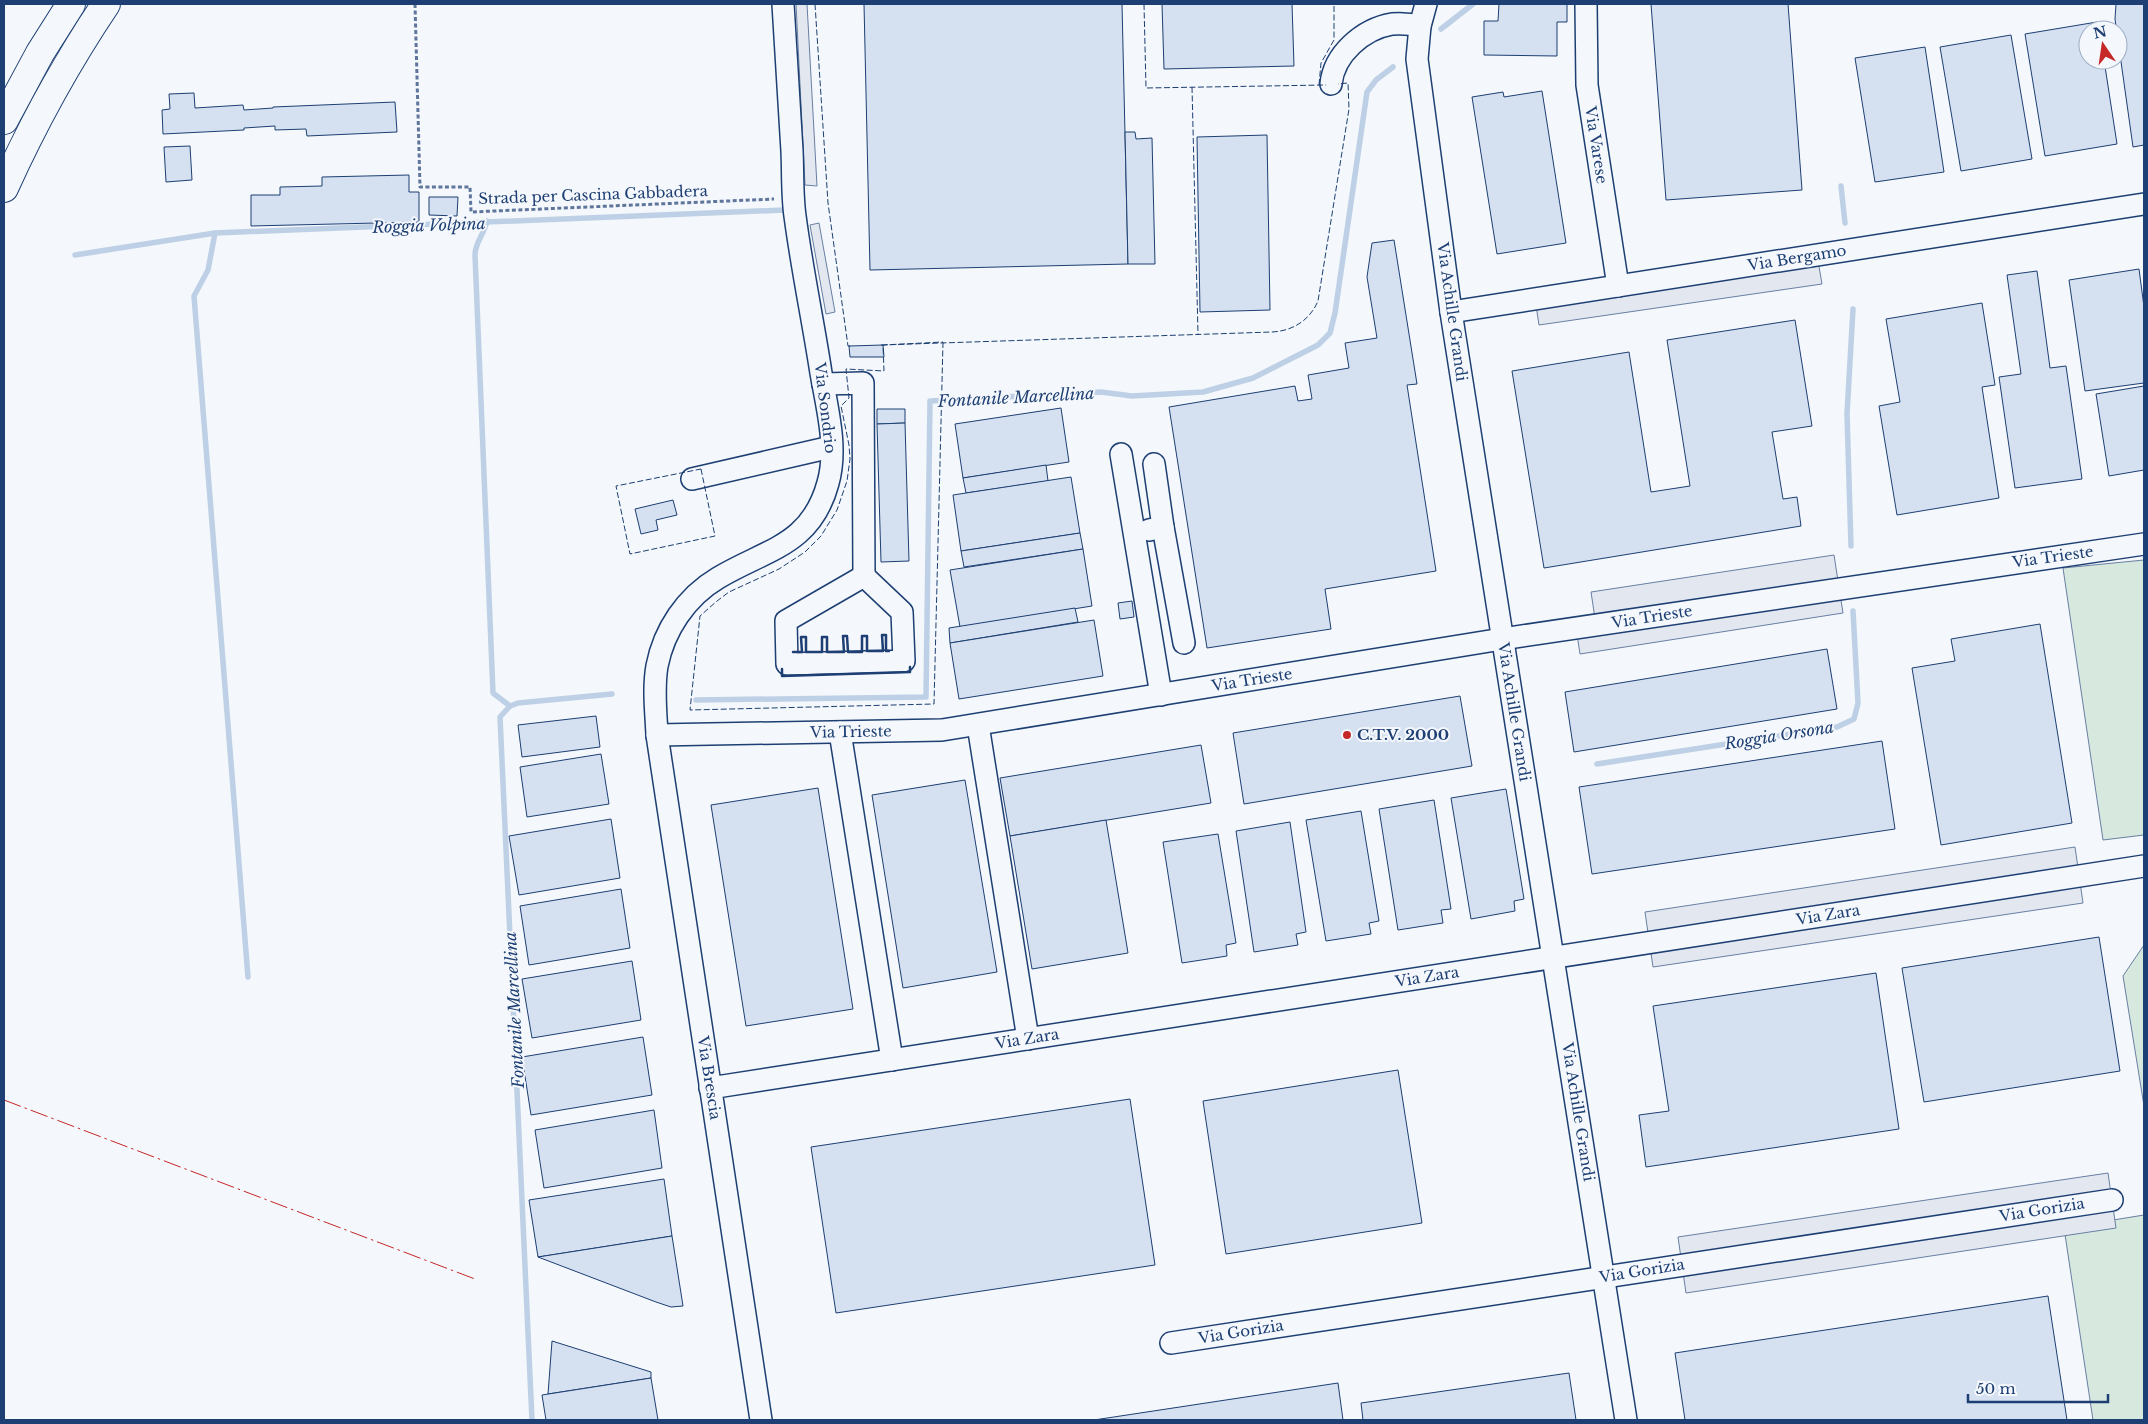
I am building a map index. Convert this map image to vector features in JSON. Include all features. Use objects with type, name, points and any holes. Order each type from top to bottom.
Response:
[{"type":"highway","points":[[4,120],[40,53],[71,4]]},
{"type":"highway","points":[[4,188],[41,112],[106,4]]},
{"type":"street","name":"Via Sondrio","points":[[657,735],[655,690],[657,666],[664,641],[676,618],[692,598],[713,581],[777,549],[802,529],[814,514],[826,490],[831,471],[831,447],[823,384],[795,215],[783,4]]},
{"type":"street","name":"Via Achille Grandi","points":[[1426,4],[1420,26],[1417,59],[1451,312],[1626,1420]]},
{"type":"street","name":"Via Varese","points":[[1586,4],[1587,85],[1618,286]]},
{"type":"street","points":[[1332,84],[1334,72],[1343,55],[1365,34],[1393,24],[1420,26]]},
{"type":"street","name":"Via Bergamo","points":[[1451,312],[2144,204]]},
{"type":"street","points":[[823,384],[863,383],[864,576],[902,612],[904,661],[787,664],[786,621],[864,576]]},
{"type":"street","points":[[692,479],[831,447]]},
{"type":"street","points":[[1121,454],[1161,695]]},
{"type":"street","points":[[1154,464],[1163,527],[1184,643]]},
{"type":"street","points":[[1134,533],[1163,527]]},
{"type":"street","name":"Via Trieste","points":[[657,735],[942,730],[1502,639],[2144,544]]},
{"type":"street","points":[[978,725],[1028,1039]]},
{"type":"street","points":[[840,732],[892,1060]]},
{"type":"street","name":"Via Brescia","points":[[657,735],[761,1420]]},
{"type":"street","name":"Via Zara","points":[[710,1088],[2144,866]]},
{"type":"street","name":"Via Gorizia","points":[[1171,1343],[2112,1200]]},
{"type":"path","name":"Strada per Cascina Gabbadera","points":[[415,4],[420,187],[470,187],[471,212],[794,198]]},
{"type":"shaded area","points":[[796,4],[807,4],[817,186],[805,185]]},
{"type":"shaded area","points":[[819,223],[835,312],[826,314],[810,225]]},
{"type":"shaded area","points":[[1817,255],[1822,284],[1539,325],[1535,299]]},
{"type":"shaded area","points":[[1834,555],[1843,613],[1580,654],[1576,628],[1596,625],[1591,592]]},
{"type":"shaded area","points":[[2144,560],[2144,835],[2103,840],[2063,568]]},
{"type":"shaded area","points":[[2075,847],[2083,903],[1653,967],[1645,912]]},
{"type":"shaded area","points":[[2144,945],[2144,1106],[2123,976]]},
{"type":"shaded area","points":[[2108,1173],[2116,1228],[1686,1293],[1678,1237]]},
{"type":"shaded area","points":[[2144,1215],[2144,1420],[2093,1420],[2064,1228]]},
{"type":"building","points":[[864,4],[1122,4],[1128,264],[870,270]]},
{"type":"building","points":[[1162,4],[1292,4],[1294,66],[1164,69]]},
{"type":"building","points":[[1499,4],[1567,4],[1567,22],[1557,22],[1557,56],[1484,55],[1484,21],[1498,21]]},
{"type":"building","points":[[1651,4],[1788,4],[1802,190],[1666,200]]},
{"type":"building","points":[[2116,4],[2144,4],[2144,145],[2133,147],[2122,70],[2128,70],[2128,20],[2115,19]]},
{"type":"building","points":[[2078,25],[2078,70],[2106,70],[2117,144],[2045,156],[2025,34]]},
{"type":"building","points":[[2011,35],[2032,159],[1961,171],[1940,47]]},
{"type":"building","points":[[1925,47],[1944,172],[1875,182],[1855,58]]},
{"type":"building","points":[[1542,91],[1566,243],[1497,254],[1472,97],[1503,92],[1504,97]]},
{"type":"building","points":[[194,93],[195,108],[243,105],[244,110],[395,102],[397,132],[307,136],[306,129],[275,130],[275,126],[244,128],[244,130],[163,134],[162,110],[170,109],[169,94]]},
{"type":"building","points":[[1125,132],[1135,132],[1136,139],[1152,138],[1155,264],[1128,264]]},
{"type":"building","points":[[1267,135],[1270,310],[1200,312],[1197,137]]},
{"type":"building","points":[[190,146],[192,180],[166,182],[164,147]]},
{"type":"building","points":[[409,175],[409,192],[419,192],[419,222],[251,226],[251,195],[280,195],[280,187],[322,186],[322,177]]},
{"type":"building","points":[[429,197],[458,197],[457,216],[429,215]]},
{"type":"building","points":[[1394,240],[1417,384],[1407,385],[1436,571],[1325,589],[1331,629],[1207,648],[1169,407],[1295,386],[1298,401],[1312,399],[1308,375],[1349,368],[1345,343],[1377,338],[1367,277],[1372,243]]},
{"type":"building","points":[[2139,269],[2144,307],[2144,383],[2085,391],[2069,280]]},
{"type":"building","points":[[2037,271],[2050,368],[2066,366],[2082,479],[2015,488],[1999,377],[2021,374],[2007,275]]},
{"type":"building","points":[[1982,303],[1995,385],[1982,387],[1999,498],[1897,515],[1879,406],[1900,402],[1886,319]]},
{"type":"building","points":[[1795,320],[1812,426],[1772,432],[1783,499],[1797,497],[1801,526],[1544,568],[1512,371],[1629,352],[1651,492],[1690,486],[1667,340]]},
{"type":"building","points":[[883,345],[884,357],[850,357],[849,346]]},
{"type":"building","points":[[2144,386],[2144,470],[2109,476],[2096,394]]},
{"type":"building","points":[[1061,408],[1069,462],[963,478],[955,424]]},
{"type":"building","points":[[877,409],[905,409],[905,423],[877,424]]},
{"type":"building","points":[[905,423],[909,561],[881,562],[877,424]]},
{"type":"building","points":[[1046,465],[1048,481],[966,493],[963,478]]},
{"type":"building","points":[[1071,477],[1080,533],[961,551],[953,495]]},
{"type":"building","points":[[673,500],[677,515],[656,520],[658,530],[641,534],[635,509]]},
{"type":"building","points":[[1080,533],[1083,549],[964,567],[961,551]]},
{"type":"building","points":[[1083,549],[1092,606],[960,627],[950,570]]},
{"type":"building","points":[[1132,601],[1134,617],[1120,619],[1118,603]]},
{"type":"building","points":[[1075,608],[1078,622],[950,643],[949,628]]},
{"type":"building","points":[[1094,620],[1103,676],[959,699],[950,643]]},
{"type":"building","points":[[2040,624],[2072,823],[1941,845],[1912,668],[1955,661],[1951,639]]},
{"type":"building","points":[[1827,649],[1837,709],[1574,752],[1565,692]]},
{"type":"building","points":[[1460,696],[1472,766],[1244,804],[1233,733]]},
{"type":"building","points":[[596,716],[600,747],[522,757],[518,725]]},
{"type":"building","points":[[1882,741],[1895,829],[1592,874],[1579,787]]},
{"type":"building","points":[[1201,745],[1211,803],[1010,836],[1000,778]]},
{"type":"building","points":[[601,754],[609,804],[527,817],[520,767]]},
{"type":"building","points":[[965,780],[997,972],[903,988],[872,795]]},
{"type":"building","points":[[818,788],[853,1009],[746,1026],[711,805]]},
{"type":"building","points":[[1506,789],[1524,899],[1514,901],[1515,911],[1471,919],[1451,798]]},
{"type":"building","points":[[1434,800],[1451,909],[1441,910],[1443,923],[1398,930],[1379,809]]},
{"type":"building","points":[[1361,811],[1379,921],[1369,923],[1371,934],[1326,941],[1306,820]]},
{"type":"building","points":[[611,819],[620,878],[519,895],[509,836]]},
{"type":"building","points":[[1106,820],[1128,953],[1032,969],[1010,836]]},
{"type":"building","points":[[1290,822],[1306,932],[1296,934],[1298,945],[1254,952],[1236,831]]},
{"type":"building","points":[[1218,834],[1236,943],[1226,945],[1227,956],[1182,963],[1163,842]]},
{"type":"building","points":[[621,889],[630,948],[529,965],[520,906]]},
{"type":"building","points":[[2099,937],[2120,1071],[1924,1102],[1902,968]]},
{"type":"building","points":[[632,961],[641,1020],[532,1038],[522,979]]},
{"type":"building","points":[[1876,973],[1899,1129],[1646,1167],[1639,1115],[1669,1111],[1653,1006]]},
{"type":"building","points":[[643,1037],[652,1095],[531,1115],[522,1057]]},
{"type":"building","points":[[1398,1070],[1422,1223],[1226,1254],[1203,1101]]},
{"type":"building","points":[[1130,1099],[1155,1265],[836,1313],[811,1147]]},
{"type":"building","points":[[654,1110],[662,1168],[544,1188],[535,1130]]},
{"type":"building","points":[[664,1179],[672,1236],[538,1257],[529,1200]]},
{"type":"building","points":[[672,1236],[683,1306],[671,1307],[656,1302],[538,1257]]},
{"type":"building","points":[[2048,1296],[2067,1420],[1685,1420],[1675,1353]]},
{"type":"building","points":[[552,1341],[651,1372],[651,1378],[548,1394]]},
{"type":"building","points":[[1569,1373],[1576,1420],[1363,1420],[1361,1403]]},
{"type":"building","points":[[651,1378],[658,1420],[546,1420],[542,1395]]},
{"type":"building","points":[[1338,1383],[1343,1420],[1094,1420]]},
{"type":"waterway","name":"Fontanile Marcellina","points":[[1441,29],[1473,4]]},
{"type":"waterway","name":"Fontanile Marcellina","points":[[696,700],[926,697],[930,401],[1101,392],[1132,396],[1203,392],[1253,378],[1318,345],[1330,333],[1335,313],[1367,92],[1376,80],[1393,67]]},
{"type":"waterway","name":"Roggia Orsona","points":[[1841,186],[1845,223]]},
{"type":"waterway","name":"Roggia Volpina","points":[[75,255],[215,233],[784,210]]},
{"type":"waterway","points":[[487,221],[476,246],[475,255],[493,693],[510,706]]},
{"type":"waterway","points":[[215,233],[208,270],[194,296],[248,977]]},
{"type":"waterway","name":"Roggia Orsona","points":[[1851,546],[1847,414],[1853,309]]},
{"type":"waterway","name":"Roggia Orsona","points":[[1597,764],[1837,727],[1854,719],[1858,703],[1853,611]]},
{"type":"waterway","name":"Fontanile Marcellina","points":[[532,1420],[500,717],[510,706],[518,703],[612,694]]},
{"type":"fence","points":[[815,4],[828,203],[848,346],[851,346]]},
{"type":"fence","points":[[1144,4],[1146,88],[1326,85]]},
{"type":"fence","points":[[1319,85],[1321,63],[1334,40],[1334,4]]},
{"type":"fence","points":[[881,345],[1272,332],[1294,327],[1310,314],[1318,301],[1349,109],[1348,83],[1338,84]]},
{"type":"fence","points":[[1192,87],[1198,334]]},
{"type":"fence","points":[[943,342],[934,704],[690,710],[700,616],[729,592],[779,569],[805,552],[821,536],[837,510],[847,481],[850,459],[841,406],[849,398],[846,369],[884,371],[883,345],[943,342]]},
{"type":"fence","points":[[701,469],[715,536],[630,554],[616,486],[701,469]]},
{"type":"wall","points":[[793,652],[802,652],[801,637],[806,637],[806,652],[822,652],[822,637],[827,637],[827,652],[844,652],[843,636],[847,636],[848,652],[862,652],[862,636],[867,636],[867,651],[883,651],[882,635],[886,635],[886,651],[889,651]]},
{"type":"wall","points":[[782,669],[782,676],[910,672],[910,667]]},
{"type":"power","points":[[4,1100],[475,1279]]},
{"type":"place","name":"C.T.V. 2000","points":[[1347,735]]}]
